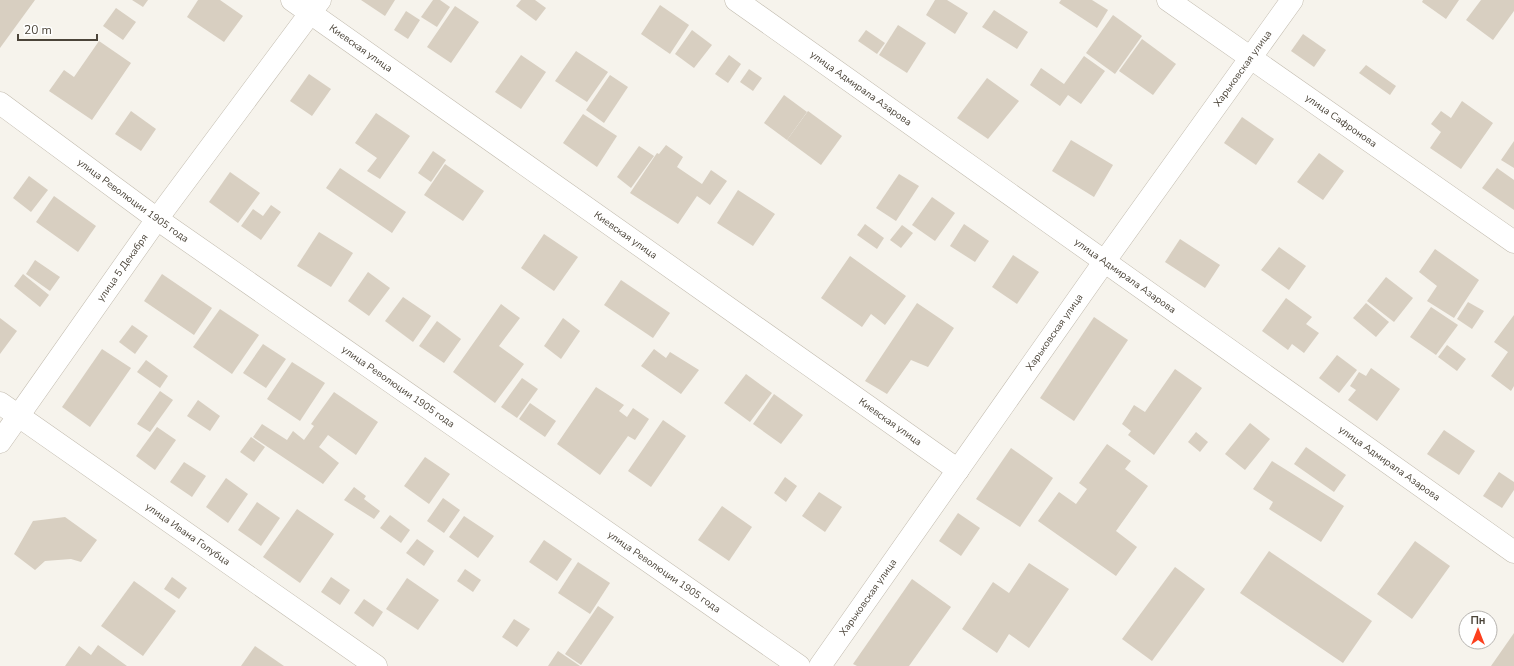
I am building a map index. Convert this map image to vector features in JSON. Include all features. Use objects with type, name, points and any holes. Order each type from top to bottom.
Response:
[{"type":"street","name":"Киевская улица","points":[[292,0],[315,6],[958,470]]},
{"type":"street","name":"улица Адмирала Азарова","points":[[736,0],[1514,552]]},
{"type":"street","name":"улица Сафронова","points":[[1168,0],[1514,242]]},
{"type":"street","name":"Харьковская улица","points":[[820,666],[1104,262],[1292,0]]},
{"type":"street","name":"улица 5 Декабря","points":[[0,442],[157,219],[315,6]]},
{"type":"street","name":"улица Революции 1905 года","points":[[0,103],[157,219],[799,666]]},
{"type":"street","name":"улица Ивана Голубца","points":[[0,403],[376,666]]},
{"type":"building","points":[[0,0],[35,0],[0,48]]},
{"type":"building","points":[[132,0],[148,0],[143,7]]},
{"type":"building","points":[[198,0],[220,0],[243,16],[224,42],[187,17]]},
{"type":"building","points":[[361,0],[395,0],[385,16]]},
{"type":"building","points":[[433,0],[440,0],[450,7],[437,27],[421,17]]},
{"type":"building","points":[[521,0],[535,0],[546,8],[536,21],[516,6]]},
{"type":"building","points":[[935,0],[947,0],[968,13],[955,34],[926,15]]},
{"type":"building","points":[[1061,0],[1092,0],[1108,10],[1097,28],[1059,3]]},
{"type":"building","points":[[1423,0],[1459,0],[1446,19],[1422,2]]},
{"type":"building","points":[[1481,0],[1514,0],[1514,11],[1493,40],[1466,20]]},
{"type":"building","points":[[660,5],[689,25],[670,54],[641,34]]},
{"type":"building","points":[[455,6],[479,22],[451,63],[427,47]]},
{"type":"building","points":[[116,8],[136,22],[123,40],[103,26]]},
{"type":"building","points":[[994,10],[1028,32],[1017,49],[982,27]]},
{"type":"building","points":[[406,11],[420,20],[408,39],[394,30]]},
{"type":"building","points":[[1113,15],[1142,36],[1115,74],[1086,53]]},
{"type":"building","points":[[898,25],[926,43],[907,73],[879,55]]},
{"type":"building","points":[[692,30],[712,45],[694,68],[675,54]]},
{"type":"building","points":[[866,30],[885,43],[877,54],[858,41]]},
{"type":"building","points":[[1303,34],[1326,50],[1314,67],[1291,51]]},
{"type":"building","points":[[1142,39],[1176,64],[1153,95],[1119,71]]},
{"type":"building","points":[[99,41],[131,63],[92,120],[49,91],[64,70],[74,77]]},
{"type":"building","points":[[576,51],[608,72],[587,102],[555,81]]},
{"type":"building","points":[[521,55],[546,72],[521,109],[495,92]]},
{"type":"building","points":[[729,55],[741,64],[728,83],[715,74]]},
{"type":"building","points":[[1084,56],[1105,71],[1081,104],[1068,95],[1060,106],[1030,85],[1041,68],[1064,84]]},
{"type":"building","points":[[1366,65],[1396,86],[1390,95],[1359,73]]},
{"type":"building","points":[[749,69],[762,78],[753,91],[740,82]]},
{"type":"building","points":[[309,74],[331,89],[312,116],[290,101]]},
{"type":"building","points":[[610,75],[628,87],[604,123],[586,110]]},
{"type":"building","points":[[987,78],[1019,101],[988,139],[957,118]]},
{"type":"building","points":[[784,95],[807,112],[787,140],[764,123]]},
{"type":"building","points":[[1462,101],[1493,123],[1461,169],[1430,148],[1441,132],[1431,124],[1441,111],[1451,118]]},
{"type":"building","points":[[131,111],[156,129],[141,151],[115,134]]},
{"type":"building","points":[[808,111],[842,136],[821,165],[787,140]]},
{"type":"building","points":[[376,113],[410,136],[380,179],[367,171],[377,158],[355,143]]},
{"type":"building","points":[[583,114],[617,136],[597,167],[563,143]]},
{"type":"building","points":[[1242,117],[1274,139],[1256,165],[1224,143]]},
{"type":"building","points":[[1071,140],[1113,165],[1094,197],[1052,171]]},
{"type":"building","points":[[1514,141],[1514,168],[1501,160]]},
{"type":"building","points":[[666,145],[683,157],[677,167],[702,184],[711,170],[727,181],[710,205],[697,196],[678,224],[630,193],[657,153],[659,154]]},
{"type":"building","points":[[639,146],[654,156],[631,188],[617,177]]},
{"type":"building","points":[[433,151],[446,160],[431,182],[418,173]]},
{"type":"building","points":[[1319,153],[1344,171],[1323,200],[1297,182]]},
{"type":"building","points":[[445,164],[484,191],[463,221],[424,195]]},
{"type":"building","points":[[340,168],[406,212],[392,233],[326,188]]},
{"type":"building","points":[[1497,168],[1514,180],[1514,210],[1482,188]]},
{"type":"building","points":[[230,172],[260,193],[238,223],[209,202]]},
{"type":"building","points":[[899,174],[919,186],[896,221],[876,208]]},
{"type":"building","points":[[29,176],[48,190],[31,212],[13,198]]},
{"type":"building","points":[[738,190],[775,214],[753,246],[717,223]]},
{"type":"building","points":[[54,196],[96,226],[78,252],[36,222]]},
{"type":"building","points":[[932,197],[955,213],[935,241],[912,225]]},
{"type":"building","points":[[271,205],[281,212],[261,240],[241,226],[253,209],[263,216]]},
{"type":"building","points":[[865,224],[884,238],[877,249],[857,235]]},
{"type":"building","points":[[964,224],[989,241],[975,262],[950,246]]},
{"type":"building","points":[[902,225],[913,233],[901,248],[890,240]]},
{"type":"building","points":[[319,232],[353,253],[331,287],[297,266]]},
{"type":"building","points":[[544,234],[578,257],[554,291],[521,268]]},
{"type":"building","points":[[1180,239],[1220,265],[1205,288],[1165,262]]},
{"type":"building","points":[[1279,247],[1306,266],[1289,290],[1261,270]]},
{"type":"building","points":[[1435,249],[1479,280],[1454,318],[1427,301],[1437,286],[1419,272]]},
{"type":"building","points":[[1013,255],[1039,272],[1017,304],[992,287]]},
{"type":"building","points":[[850,256],[906,296],[885,325],[871,314],[862,327],[821,298]]},
{"type":"building","points":[[35,260],[60,277],[50,291],[26,274]]},
{"type":"building","points":[[368,272],[390,288],[369,316],[348,301]]},
{"type":"building","points":[[23,274],[49,295],[40,307],[14,286]]},
{"type":"building","points":[[162,274],[212,308],[194,335],[144,301]]},
{"type":"building","points":[[1386,277],[1413,298],[1394,322],[1367,301]]},
{"type":"building","points":[[621,280],[670,313],[653,338],[604,305]]},
{"type":"building","points":[[403,297],[431,316],[413,342],[385,321]]},
{"type":"building","points":[[1286,298],[1312,317],[1306,324],[1319,333],[1304,353],[1292,344],[1288,350],[1262,331]]},
{"type":"building","points":[[1468,302],[1484,311],[1472,329],[1457,319]]},
{"type":"building","points":[[917,303],[954,328],[928,367],[911,360],[887,394],[865,381]]},
{"type":"building","points":[[1366,303],[1389,322],[1376,337],[1353,318]]},
{"type":"building","points":[[501,304],[520,318],[499,346],[524,364],[495,403],[453,372]]},
{"type":"building","points":[[1431,307],[1458,325],[1436,355],[1410,337]]},
{"type":"building","points":[[220,309],[259,335],[232,374],[193,347]]},
{"type":"building","points":[[1514,315],[1514,386],[1511,391],[1491,376],[1508,352],[1494,342]]},
{"type":"building","points":[[1094,317],[1128,340],[1074,421],[1040,398]]},
{"type":"building","points":[[0,318],[17,331],[0,354]]},
{"type":"building","points":[[563,318],[580,331],[561,359],[544,346]]},
{"type":"building","points":[[437,321],[461,339],[444,363],[419,346]]},
{"type":"building","points":[[132,325],[148,336],[135,354],[119,342]]},
{"type":"building","points":[[263,344],[286,359],[266,388],[243,373]]},
{"type":"building","points":[[1447,345],[1466,359],[1457,371],[1438,357]]},
{"type":"building","points":[[102,349],[131,368],[90,427],[62,407]]},
{"type":"building","points":[[654,349],[666,358],[670,352],[699,370],[681,394],[641,366]]},
{"type":"building","points":[[1337,355],[1357,370],[1339,393],[1319,378]]},
{"type":"building","points":[[146,360],[168,376],[160,388],[137,372]]},
{"type":"building","points":[[292,362],[325,383],[300,421],[267,399]]},
{"type":"building","points":[[1371,368],[1400,389],[1377,421],[1348,400],[1356,390],[1350,386],[1359,372],[1366,376]]},
{"type":"building","points":[[1175,369],[1202,388],[1154,455],[1128,435],[1131,431],[1122,424],[1134,405],[1145,412]]},
{"type":"building","points":[[746,374],[772,393],[750,422],[724,403]]},
{"type":"building","points":[[522,378],[538,389],[517,418],[501,407]]},
{"type":"building","points":[[596,387],[624,405],[619,411],[627,417],[633,408],[649,419],[635,440],[628,436],[600,475],[557,444]]},
{"type":"building","points":[[160,391],[173,400],[150,432],[137,424]]},
{"type":"building","points":[[334,392],[378,422],[356,455],[328,435],[319,447],[339,463],[323,484],[253,437],[262,424],[287,440],[293,431],[304,440],[314,426],[311,424]]},
{"type":"building","points":[[774,394],[803,415],[781,444],[753,424]]},
{"type":"building","points":[[198,400],[220,416],[210,431],[187,416]]},
{"type":"building","points":[[530,403],[556,421],[545,437],[519,419]]},
{"type":"building","points":[[663,420],[686,436],[651,487],[628,471]]},
{"type":"building","points":[[1250,423],[1270,439],[1245,470],[1225,454]]},
{"type":"building","points":[[157,427],[176,440],[155,470],[136,456]]},
{"type":"building","points":[[1444,430],[1475,451],[1459,475],[1427,454]]},
{"type":"building","points":[[1196,432],[1208,442],[1200,452],[1188,442]]},
{"type":"building","points":[[251,437],[265,447],[254,462],[240,452]]},
{"type":"building","points":[[1107,444],[1131,461],[1125,469],[1148,486],[1116,531],[1137,547],[1116,576],[1038,521],[1059,492],[1076,504],[1087,489],[1079,483]]},
{"type":"building","points":[[1306,447],[1346,475],[1334,492],[1294,464]]},
{"type":"building","points":[[1011,448],[1053,478],[1020,527],[976,499]]},
{"type":"building","points":[[425,457],[450,474],[429,504],[404,486]]},
{"type":"building","points":[[1272,461],[1344,506],[1321,542],[1269,509],[1273,502],[1253,489]]},
{"type":"building","points":[[184,462],[206,476],[192,497],[170,482]]},
{"type":"building","points":[[1499,472],[1514,482],[1514,490],[1502,508],[1483,496]]},
{"type":"building","points":[[785,477],[797,486],[786,502],[774,493]]},
{"type":"building","points":[[226,478],[248,494],[228,523],[206,507]]},
{"type":"building","points":[[354,487],[366,496],[364,499],[380,511],[374,519],[344,500]]},
{"type":"building","points":[[819,492],[842,507],[825,532],[802,516]]},
{"type":"building","points":[[443,498],[460,510],[444,533],[427,521]]},
{"type":"building","points":[[257,502],[280,518],[261,546],[238,530]]},
{"type":"building","points":[[722,506],[752,527],[729,561],[698,540]]},
{"type":"building","points":[[297,509],[334,534],[300,583],[263,557]]},
{"type":"building","points":[[958,513],[980,528],[961,556],[939,541]]},
{"type":"building","points":[[390,515],[410,530],[401,543],[380,528]]},
{"type":"building","points":[[464,516],[494,536],[478,558],[449,537]]},
{"type":"building","points":[[65,517],[97,540],[81,562],[71,559],[45,561],[35,570],[14,554],[33,521]]},
{"type":"building","points":[[417,539],[434,551],[424,566],[406,553]]},
{"type":"building","points":[[544,540],[572,559],[557,581],[529,562]]},
{"type":"building","points":[[1415,541],[1450,566],[1412,619],[1377,594]]},
{"type":"building","points":[[1269,551],[1372,621],[1343,663],[1240,593]]},
{"type":"building","points":[[578,562],[610,583],[590,614],[558,593]]},
{"type":"building","points":[[1029,563],[1069,589],[1029,648],[1009,634],[997,653],[962,629],[993,582],[1009,593]]},
{"type":"building","points":[[1175,567],[1205,589],[1152,661],[1122,639]]},
{"type":"building","points":[[465,569],[481,580],[473,592],[457,581]]},
{"type":"building","points":[[172,577],[187,588],[179,599],[164,589]]},
{"type":"building","points":[[331,577],[350,590],[340,605],[321,592]]},
{"type":"building","points":[[407,578],[439,600],[418,630],[386,609]]},
{"type":"building","points":[[912,579],[951,607],[909,666],[857,666],[853,664]]},
{"type":"building","points":[[134,581],[176,611],[143,656],[101,626]]},
{"type":"building","points":[[364,599],[383,612],[373,627],[354,613]]},
{"type":"building","points":[[598,606],[614,617],[581,665],[565,654]]},
{"type":"building","points":[[514,619],[530,629],[517,647],[502,637]]},
{"type":"building","points":[[1514,633],[1514,666],[1491,666]]},
{"type":"building","points":[[98,645],[127,666],[65,666],[79,646],[91,655]]},
{"type":"building","points":[[255,646],[284,666],[241,666]]},
{"type":"building","points":[[558,651],[580,666],[548,666]]}]
